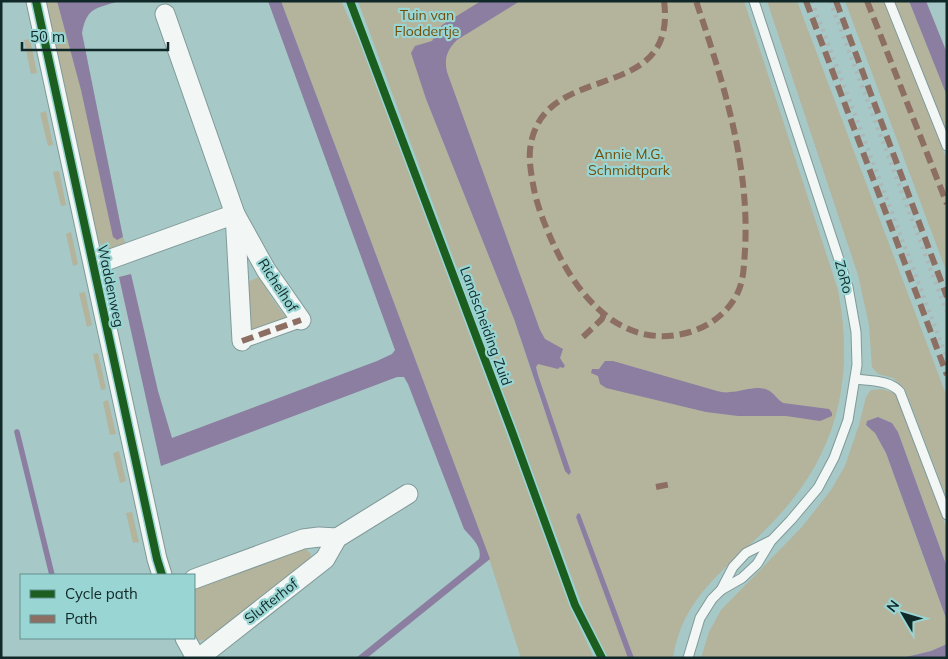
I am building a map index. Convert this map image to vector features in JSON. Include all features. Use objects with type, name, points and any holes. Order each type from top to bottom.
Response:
[{"type":"street","name":"Waddenweg","points":[[36,1],[162,574]]},
{"type":"street","name":"Richelhof","points":[[166,14],[235,214],[266,270],[301,320],[242,341],[235,214]]},
{"type":"street","points":[[94,265],[235,214]]},
{"type":"street","name":"Slufterhof","points":[[198,658],[325,559],[337,538],[408,494]]},
{"type":"street","points":[[195,579],[303,539],[337,538]]},
{"type":"street","points":[[186,639],[198,658]]},
{"type":"lane","name":"ZoRo","points":[[688,658],[700,618],[712,599],[721,590],[747,574],[756,564],[770,541],[800,510],[826,475],[848,420],[856,379],[856,332],[848,287],[754,1]]},
{"type":"lane","points":[[889,1],[947,146]]},
{"type":"lane","points":[[856,379],[888,384],[894,386],[900,392],[947,515]]},
{"type":"lane","name":"ZoRo","points":[[721,590],[733,567],[746,553],[770,541]]},
{"type":"green space","points":[[44,1],[57,1],[81,89],[117,240],[123,237],[126,244],[114,249],[103,247],[95,236]]},
{"type":"green space","points":[[281,1],[341,1],[365,54],[574,615],[594,658],[521,658],[487,552]]},
{"type":"green space","name":"Annie M.G. Schmidtpark","points":[[358,1],[744,1],[838,290],[843,324],[844,357],[841,389],[835,419],[824,448],[809,476],[790,503],[766,529],[721,571],[696,601],[678,637],[673,658],[634,658],[580,514],[578,513],[576,517],[628,658],[606,658],[586,616]],"holes":[[[420,77],[536,367],[571,472],[569,475],[542,404],[514,319],[426,99]]]},
{"type":"green space","points":[[767,1],[797,1],[947,397],[947,499],[905,389],[893,378],[878,374],[872,367],[869,325],[858,275]]},
{"type":"green space","points":[[845,1],[884,1],[947,160],[947,273]]},
{"type":"green space","points":[[894,1],[909,1],[947,96],[947,132]]},
{"type":"green space","points":[[30,39],[37,73],[31,74],[24,40]]},
{"type":"green space","points":[[46,111],[53,145],[48,146],[40,113]]},
{"type":"green space","points":[[59,171],[66,205],[61,206],[53,172]]},
{"type":"green space","points":[[71,232],[78,264],[73,266],[66,234]]},
{"type":"green space","points":[[259,277],[287,319],[249,333],[245,283]]},
{"type":"green space","points":[[85,292],[92,325],[87,327],[79,293]]},
{"type":"green space","points":[[98,353],[106,389],[101,390],[93,354]]},
{"type":"green space","points":[[882,389],[894,393],[899,399],[947,529],[947,567],[898,432],[892,423],[878,417],[867,422],[866,425],[875,433],[886,453],[947,621],[947,644],[931,651],[902,658],[701,658],[709,632],[721,610],[802,527],[831,490],[845,466],[866,397],[871,390]]},
{"type":"green space","points":[[108,400],[116,434],[110,435],[103,402]]},
{"type":"green space","points":[[119,451],[126,481],[120,483],[113,453]]},
{"type":"green space","points":[[132,512],[139,542],[133,543],[126,513]]},
{"type":"green space","points":[[294,548],[305,548],[311,554],[310,560],[213,639],[196,641],[195,639],[195,587]]},
{"type":"shaded area","points":[[57,1],[119,1],[93,10],[84,24],[82,33],[123,237],[117,240],[113,237],[81,90]]},
{"type":"shaded area","points":[[268,1],[281,1],[490,559],[367,658],[356,658],[479,559],[480,555],[476,542],[464,529],[404,377],[397,377],[161,466],[119,277],[131,274],[158,391],[172,438],[377,361],[392,354],[395,350]]},
{"type":"shaded area","points":[[481,1],[520,1],[457,40],[447,54],[447,72],[540,330],[545,339],[563,349],[560,358],[565,366],[563,368],[560,367],[558,369],[538,364],[536,367],[571,472],[569,475],[565,471],[514,319],[426,99],[411,53],[415,46],[432,41],[442,25]]},
{"type":"shaded area","points":[[909,1],[926,1],[947,53],[947,96]]},
{"type":"shaded area","points":[[605,361],[613,361],[722,392],[735,392],[756,388],[766,389],[783,403],[829,409],[832,416],[820,421],[786,416],[738,416],[706,412],[606,388],[600,384],[598,376],[591,373],[592,369],[599,369]]},
{"type":"shaded area","points":[[878,417],[892,423],[898,432],[947,567],[947,621],[886,453],[875,433],[866,425],[867,421]]},
{"type":"shaded area","points":[[578,513],[580,514],[634,658],[628,658],[576,517]]},
{"type":"shaded area","points":[[947,644],[947,657],[902,658],[931,651]]},
{"type":"waterway","points":[[17,432],[52,574]]},
{"type":"railway","points":[[812,1],[947,358]]},
{"type":"railway","points":[[830,1],[947,313]]},
{"type":"marked path","points":[[664,1],[663,34],[650,56],[630,71],[580,90],[557,103],[539,121],[530,150],[530,158],[534,191],[541,213],[562,262],[575,281],[605,315],[623,326],[643,334],[666,336],[690,332],[705,326],[724,312],[738,292],[744,266],[745,218],[739,155],[725,93],[696,1]]},
{"type":"marked path","points":[[806,1],[947,375]]},
{"type":"marked path","points":[[836,1],[947,297]]},
{"type":"marked path","points":[[867,1],[947,204]]},
{"type":"marked path","points":[[583,337],[602,319],[604,314]]},
{"type":"marked path","points":[[242,341],[301,320]]},
{"type":"marked path","points":[[656,487],[671,484]]},
{"type":"cycle path","points":[[36,1],[162,574]]},
{"type":"cycle path","name":"Landscheiding Zuid","points":[[350,1],[575,605],[602,658]]},
{"type":"park label","name":"Tuin van Floddertje","points":[[427,24]]}]
